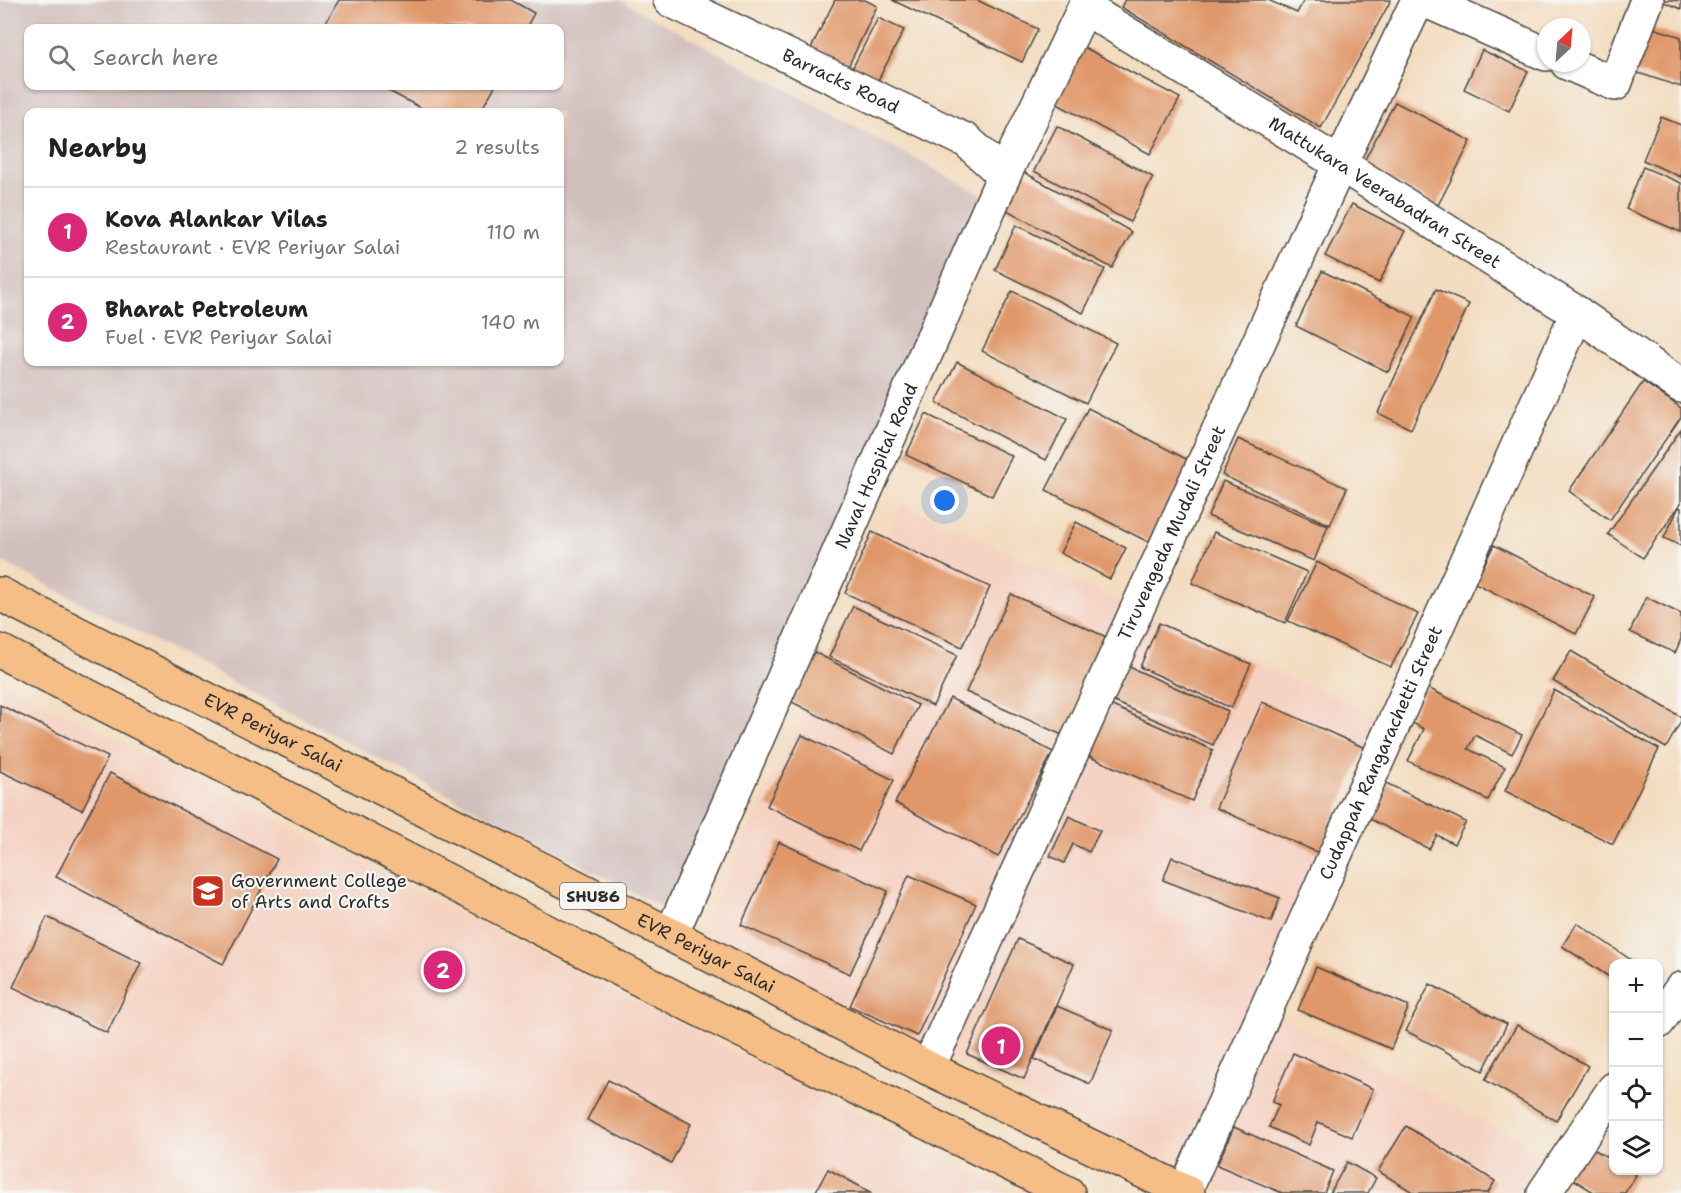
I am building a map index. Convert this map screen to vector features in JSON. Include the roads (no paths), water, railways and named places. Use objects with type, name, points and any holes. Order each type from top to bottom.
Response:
[{"type":"main road","name":"EVR Periyar Salai","points":[[0,594],[928,1068],[1187,1192]]},
{"type":"main road","name":"SHU86","points":[[0,651],[676,998],[1068,1193]]},
{"type":"street","name":"Barracks Road","points":[[670,0],[968,141],[1004,175]]},
{"type":"street","name":"Tiruvengeda Mudali Street","points":[[928,1068],[1340,164],[1418,0]]},
{"type":"street","points":[[1424,0],[1537,50]]},
{"type":"street","points":[[1588,72],[1615,84],[1647,0]]},
{"type":"street","name":"Naval Hospital Road","points":[[671,935],[1004,175],[1086,4]]},
{"type":"street","name":"Mattukara Veerabadran Street","points":[[1086,4],[1577,313],[1681,386]]},
{"type":"street","name":"Cudappah Rangarachetti Street","points":[[1187,1192],[1577,313]]},
{"type":"street","points":[[1663,1016],[1681,989]]},
{"type":"street","points":[[1544,1193],[1609,1096]]},
{"type":"place","name":"Government College of Arts and Crafts","points":[[208,891]]},
{"type":"place","name":"Bharat Petroleum","points":[[443,970]]},
{"type":"place","name":"Kova Alankar Vilas","points":[[1001,1046]]}]
